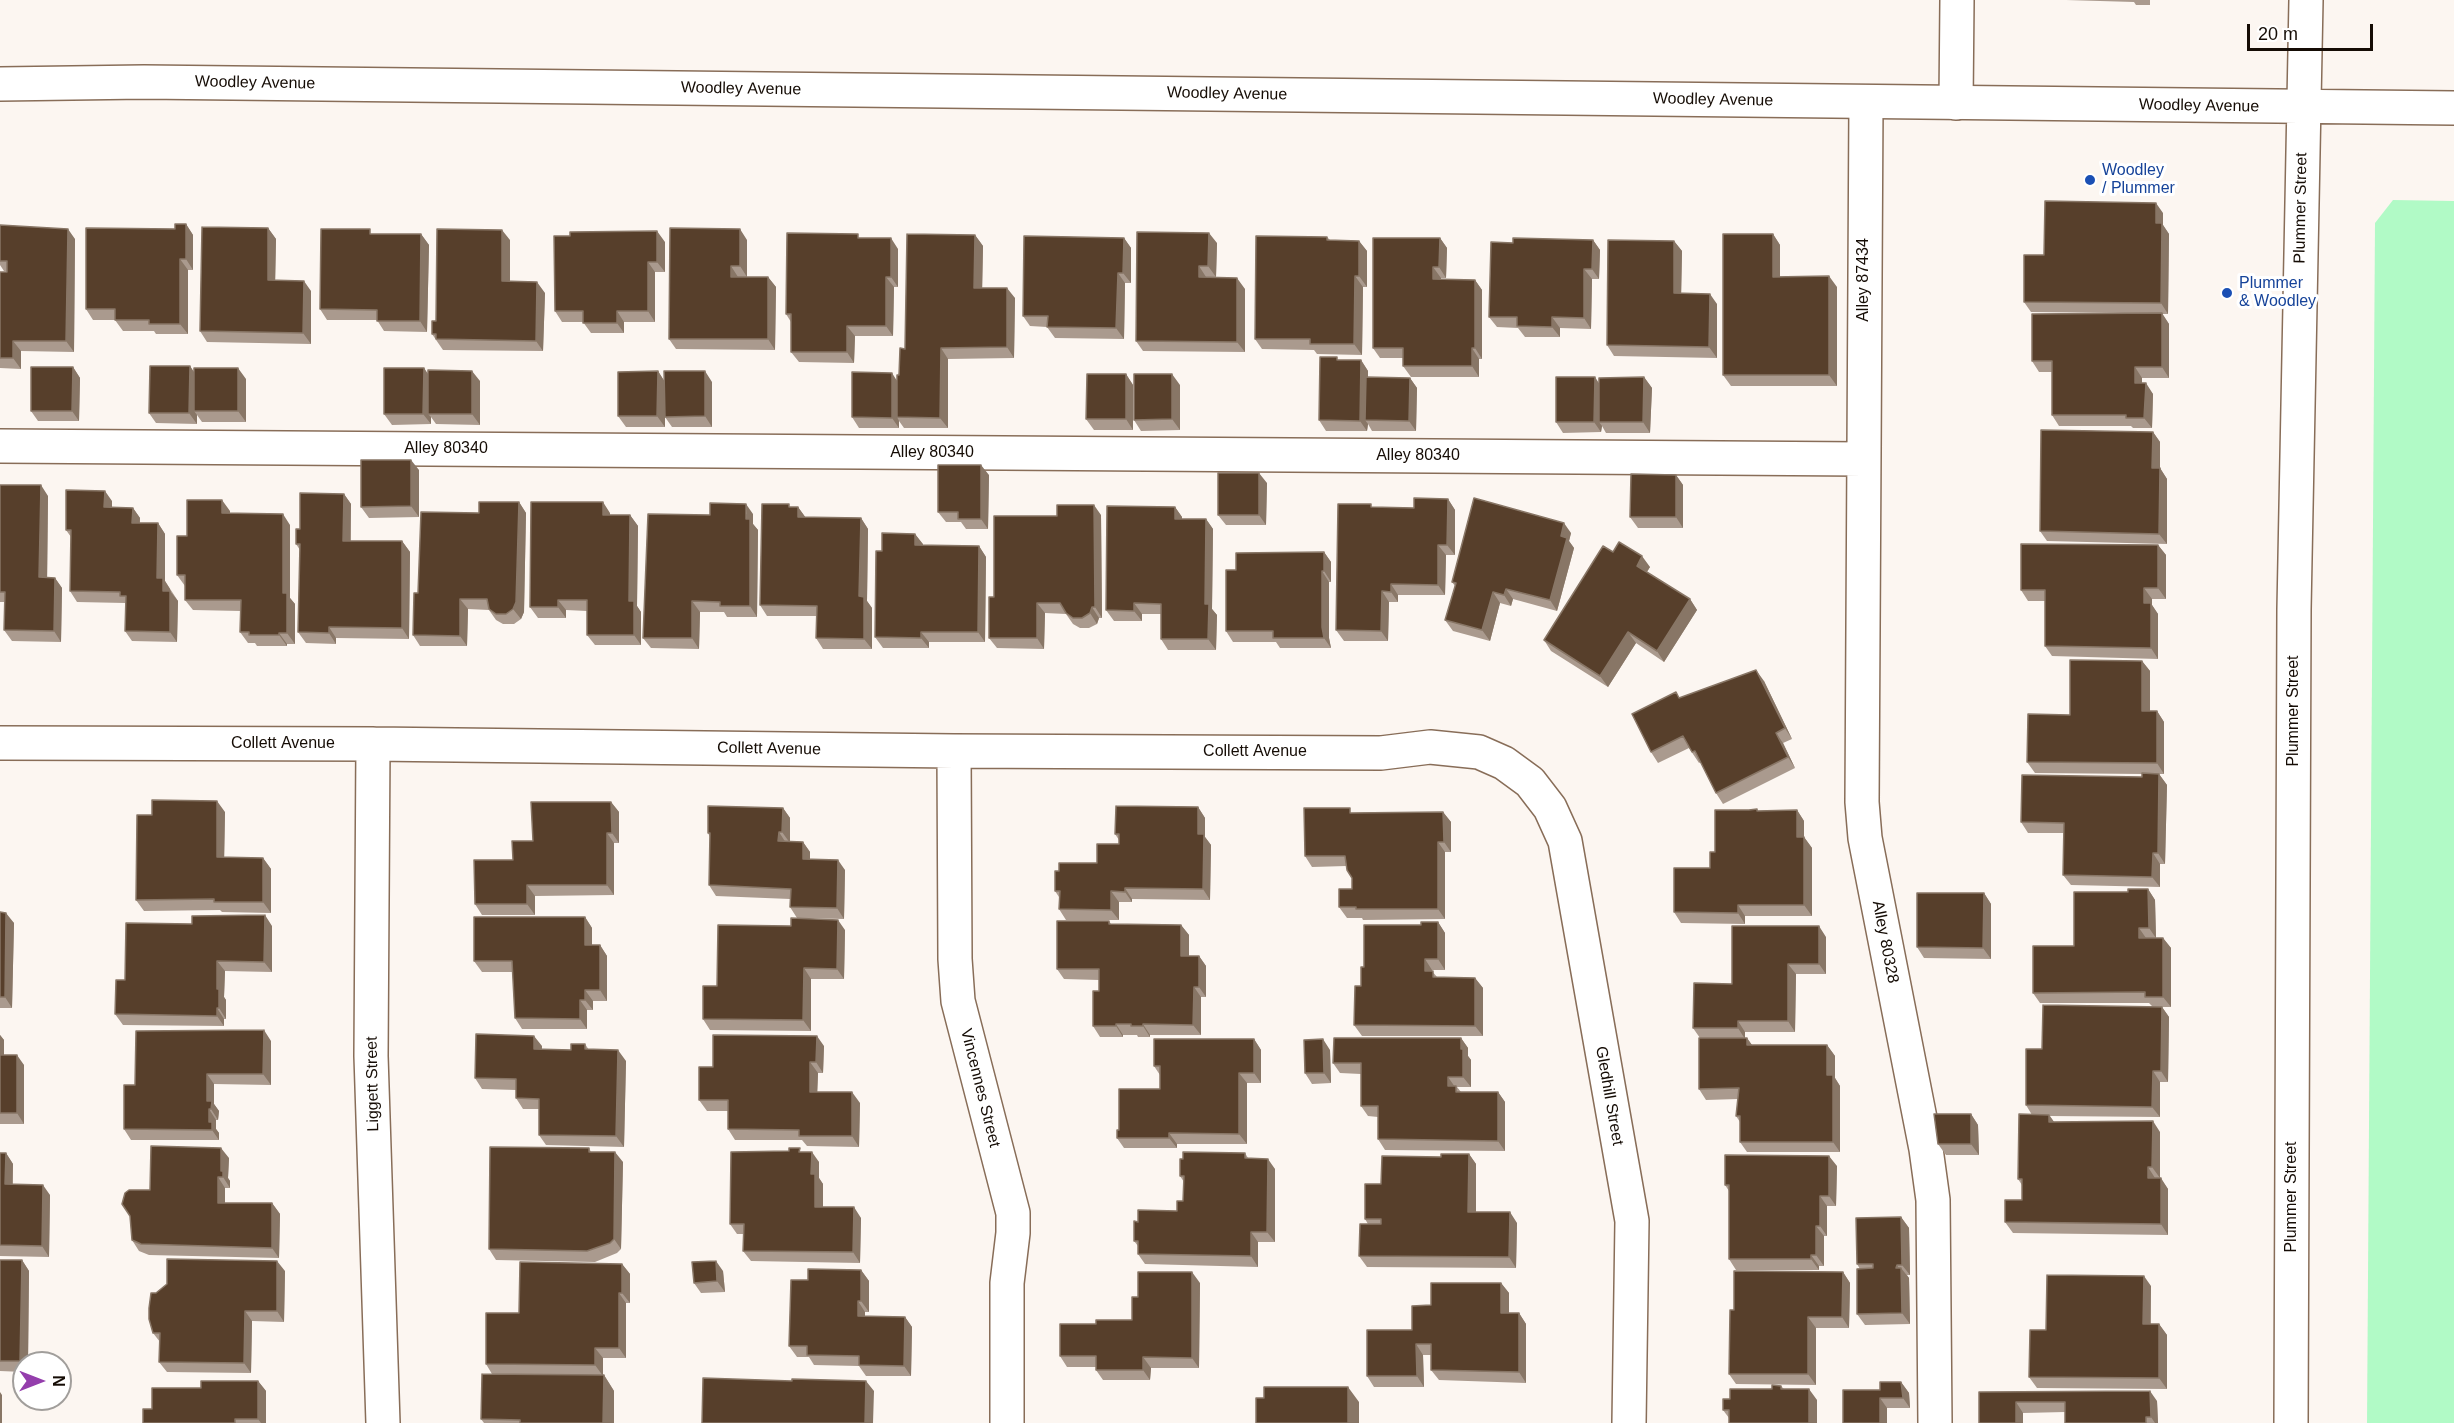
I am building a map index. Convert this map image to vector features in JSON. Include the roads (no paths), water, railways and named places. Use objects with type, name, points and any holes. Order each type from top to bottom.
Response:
[{"type":"main road","points":[[1956,104],[1957,0]]},
{"type":"main road","name":"Plummer Street","points":[[2291,1423],[2294,609],[2306,0]]},
{"type":"main road","name":"Woodley Avenue","points":[[0,84],[180,82],[2454,108]]},
{"type":"main road","name":"Alley 87434","points":[[1863,459],[1866,102]]},
{"type":"main road","name":"Alley 80340","points":[[0,446],[1863,459]]},
{"type":"main road","name":"Alley 80328","points":[[1863,459],[1862,802],[1865,838],[1926,1149],[1933,1200],[1935,1423]]},
{"type":"main road","name":"Collett Avenue","points":[[0,743],[373,744],[954,752],[1381,753],[1430,747],[1479,752],[1504,763],[1530,782]]},
{"type":"main road","name":"Liggett Street","points":[[373,744],[371,1056],[383,1423]]},
{"type":"main road","name":"Vincennes Street","points":[[954,752],[955,959],[958,1001],[1013,1213],[1007,1283],[1006,1423]]},
{"type":"main road","name":"Gledhill Street","points":[[1530,782],[1550,808],[1565,841],[1632,1221],[1629,1423]]},
{"type":"place","name":"Woodley / Plummer","points":[[2090,180]]},
{"type":"place","name":"Plummer & Woodley","points":[[2227,293]]}]
